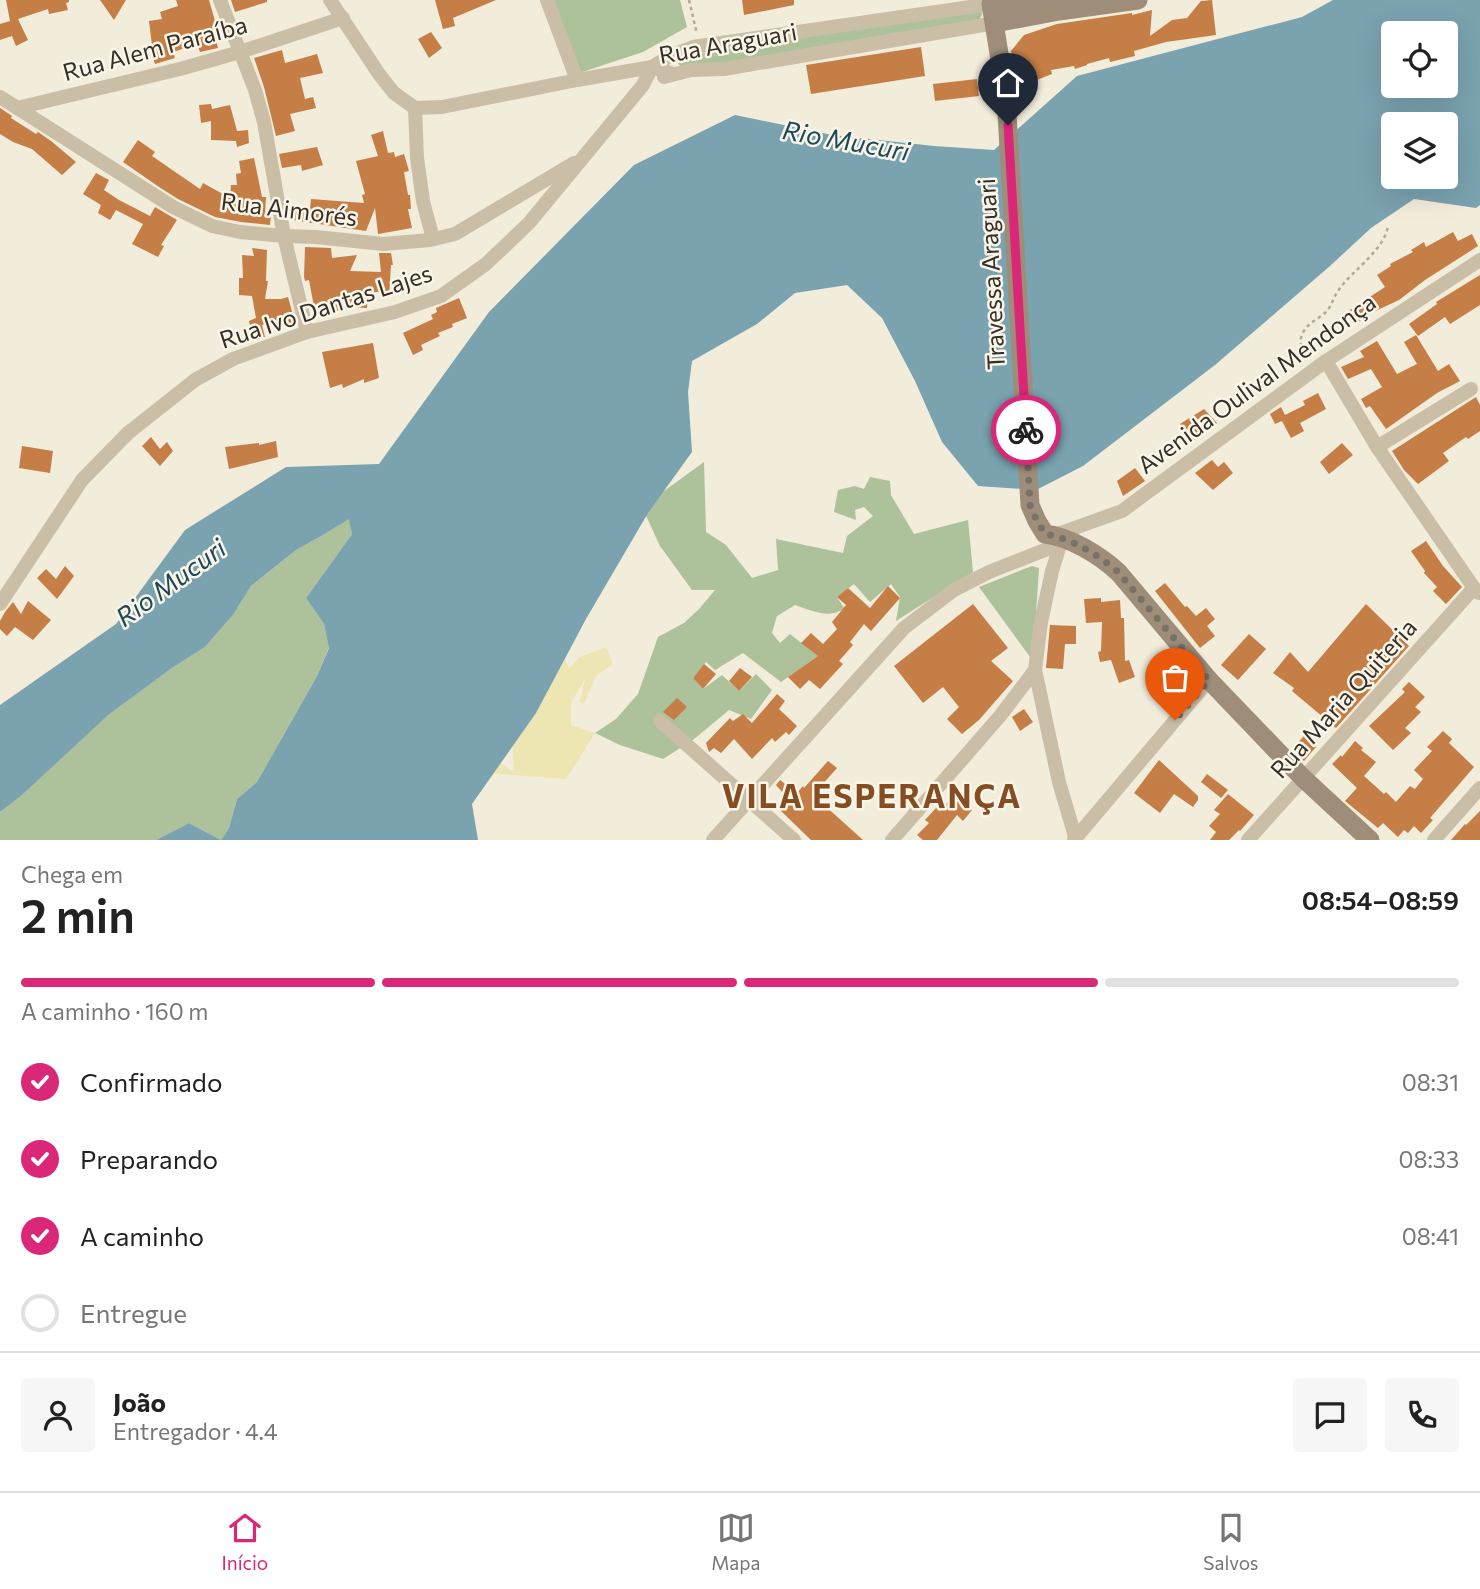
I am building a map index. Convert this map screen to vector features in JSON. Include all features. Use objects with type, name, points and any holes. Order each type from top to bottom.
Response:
[{"type":"street","points":[[220,0],[255,90],[264,122],[284,236],[307,332]]},
{"type":"street","points":[[330,0],[379,74],[394,93],[415,108],[442,107],[652,66],[673,74]]},
{"type":"street","points":[[547,0],[577,80]]},
{"type":"street","name":"Rua Araguari","points":[[643,85],[652,66],[692,47],[1070,0]]},
{"type":"street","name":"Rua Araguari","points":[[643,85],[691,70],[724,69],[993,9],[1139,0]]},
{"type":"street","name":"Travessa Araguari","points":[[993,9],[1006,97],[1030,505],[1045,534],[1059,537]]},
{"type":"street","name":"Rua Alem Paraíba","points":[[17,108],[180,69],[343,18]]},
{"type":"street","name":"Rua Ivo Dantas Lajes","points":[[0,604],[82,480],[128,433],[195,380],[233,359],[307,332],[394,312],[442,296],[486,264],[529,223],[643,85]]},
{"type":"street","name":"Rua Aimorés","points":[[0,97],[173,207],[212,226],[240,232],[383,244],[433,239],[455,234],[585,157]]},
{"type":"street","points":[[415,108],[417,158],[423,201],[433,239]]},
{"type":"street","name":"Avenida Oulival Mendonça","points":[[713,840],[904,628],[954,590],[989,572],[1050,548],[1059,537],[1122,511],[1326,361],[1480,260]]},
{"type":"street","points":[[1326,361],[1377,447],[1477,591]]},
{"type":"street","points":[[1377,447],[1471,389]]},
{"type":"street","points":[[1075,840],[1059,782],[1035,670],[1041,622],[1059,537],[1093,552],[1119,573],[1209,680],[1303,778],[1370,840]]},
{"type":"street","name":"Rua Maria Quiteria","points":[[1248,840],[1477,591]]},
{"type":"street","points":[[892,840],[1000,716],[1035,670]]},
{"type":"street","points":[[1075,840],[1209,680]]},
{"type":"street","points":[[660,721],[794,840]]},
{"type":"street","points":[[1434,840],[1480,788]]},
{"type":"path","points":[[689,0],[697,35],[708,45]]},
{"type":"path","points":[[1304,365],[1301,335],[1330,307],[1337,292],[1384,238],[1388,226]]},
{"type":"green space","points":[[552,0],[680,0],[687,27],[643,52],[579,73]]},
{"type":"green space","points":[[978,9],[982,12],[979,20],[685,69],[678,64],[679,60],[686,56]]},
{"type":"green space","points":[[704,462],[706,532],[726,545],[752,578],[778,570],[776,539],[843,553],[847,536],[873,516],[864,507],[855,510],[856,520],[834,512],[838,490],[855,486],[864,489],[870,477],[890,481],[891,495],[914,534],[968,520],[973,572],[896,621],[900,597],[891,584],[870,602],[854,584],[837,597],[844,608],[839,612],[820,613],[795,605],[777,616],[772,633],[780,643],[790,634],[818,656],[781,682],[743,653],[715,670],[706,662],[693,678],[703,689],[722,675],[739,691],[756,674],[772,690],[751,719],[729,710],[693,740],[663,759],[620,745],[595,733],[616,719],[638,694],[658,637],[684,623],[715,590],[692,590],[660,546],[642,507]]},
{"type":"green space","points":[[350,518],[352,534],[306,598],[324,624],[329,647],[317,676],[257,782],[237,799],[229,828],[221,840],[189,823],[156,840],[0,840],[0,812],[21,796],[107,715],[205,647],[233,615],[251,586],[296,550]]},
{"type":"green space","points":[[1032,566],[1039,568],[1035,631],[1030,657],[979,587]]},
{"type":"sand","points":[[551,629],[569,669],[580,657],[606,647],[613,664],[596,676],[584,704],[580,702],[585,679],[571,702],[571,725],[595,733],[566,779],[478,772],[485,752],[514,772],[510,692]]},
{"type":"water","name":"Rio Mucuri","points":[[1333,0],[1480,0],[1480,205],[1476,208],[1414,199],[1371,228],[1215,365],[1083,466],[1036,490],[978,486],[942,442],[915,381],[882,318],[847,285],[795,293],[757,324],[692,361],[688,392],[692,452],[648,513],[586,619],[536,713],[472,804],[478,840],[221,840],[229,828],[237,799],[257,782],[317,676],[329,648],[324,624],[306,598],[352,534],[349,519],[296,550],[251,586],[233,615],[205,647],[108,715],[21,796],[0,812],[0,705],[116,624],[185,530],[286,467],[379,464],[489,312],[634,165],[735,115],[832,135],[994,150],[1077,76],[1302,17]]},
{"type":"water","points":[[189,823],[221,840],[156,840]]},
{"type":"building","points":[[6,0],[69,2],[66,3],[68,10],[49,14],[48,9],[18,19],[28,40],[16,46],[12,36],[0,40],[0,24],[10,21]]},
{"type":"building","points":[[100,0],[126,0],[114,20]]},
{"type":"building","points":[[176,0],[209,0],[222,34],[215,35],[218,48],[200,52],[197,44],[173,52],[175,58],[155,64],[149,46],[152,45],[149,21],[162,19],[160,12],[178,6]]},
{"type":"building","points":[[231,0],[267,0],[267,2],[235,12]]},
{"type":"building","points":[[435,0],[496,0],[453,18],[455,26],[443,29]]},
{"type":"building","points":[[742,0],[794,0],[794,5],[744,15]]},
{"type":"building","points":[[1212,0],[1216,35],[1166,42],[1134,51],[1135,56],[1110,62],[1109,58],[1075,69],[1074,66],[1051,70],[1052,74],[1019,87],[1011,51],[1024,35],[1057,24],[1152,10],[1150,36],[1172,20],[1187,18],[1201,1]]},
{"type":"building","points":[[431,32],[442,48],[429,58],[418,39]]},
{"type":"building","points":[[921,47],[925,76],[811,94],[806,65]]},
{"type":"building","points":[[282,50],[285,63],[317,54],[323,73],[300,78],[305,99],[313,97],[316,108],[290,114],[295,131],[276,136],[254,58]]},
{"type":"building","points":[[977,79],[979,96],[935,101],[933,84]]},
{"type":"building","points":[[211,104],[212,109],[230,105],[237,131],[248,130],[249,143],[237,147],[236,141],[211,140],[211,121],[201,123],[199,105]]},
{"type":"building","points":[[0,108],[12,116],[11,118],[51,141],[76,162],[62,175],[32,149],[0,134]]},
{"type":"building","points":[[383,131],[388,153],[394,152],[395,157],[404,154],[409,171],[404,172],[410,195],[411,209],[408,209],[412,228],[378,234],[375,208],[366,231],[292,220],[294,207],[310,209],[311,199],[364,203],[362,195],[365,194],[356,161],[378,156],[371,135]]},
{"type":"building","points":[[138,140],[155,152],[152,156],[200,189],[203,183],[230,198],[231,185],[237,185],[236,174],[241,173],[239,161],[254,158],[262,197],[266,197],[265,215],[271,215],[270,225],[215,217],[159,187],[123,162]]},
{"type":"building","points":[[317,147],[323,165],[302,171],[301,165],[282,168],[279,154]]},
{"type":"building","points":[[96,173],[109,180],[104,190],[119,200],[150,216],[155,207],[177,220],[161,245],[164,246],[158,257],[132,244],[143,224],[116,210],[110,220],[98,213],[101,205],[83,194]]},
{"type":"building","points":[[1453,232],[1458,241],[1472,234],[1478,246],[1399,300],[1355,324],[1347,312],[1385,287],[1377,275],[1424,242],[1426,247]]},
{"type":"building","points":[[305,247],[331,248],[332,258],[357,255],[350,271],[381,272],[379,253],[391,253],[393,265],[389,297],[384,297],[383,292],[368,292],[367,308],[350,307],[331,313],[330,308],[315,312],[309,280],[305,281],[304,277]]},
{"type":"building","points":[[252,248],[267,250],[268,281],[265,299],[288,297],[296,326],[290,328],[286,317],[262,325],[265,337],[253,340],[249,321],[256,318],[252,296],[239,295],[239,278],[243,278],[242,255],[254,256]]},
{"type":"building","points":[[1480,275],[1480,305],[1450,324],[1445,317],[1418,336],[1409,324],[1437,304],[1436,302]]},
{"type":"building","points":[[459,298],[467,318],[438,333],[440,336],[421,345],[423,350],[413,355],[403,333],[433,319],[431,315],[437,312],[436,308]]},
{"type":"building","points":[[1416,335],[1438,371],[1449,364],[1460,381],[1437,393],[1386,429],[1370,406],[1366,408],[1361,399],[1382,387],[1371,369],[1348,379],[1341,367],[1364,357],[1360,351],[1377,341],[1397,374],[1417,364],[1404,342]]},
{"type":"building","points":[[373,343],[379,378],[364,383],[364,379],[343,388],[342,384],[330,388],[322,352]]},
{"type":"building","points":[[1318,393],[1326,409],[1300,423],[1304,431],[1291,438],[1282,421],[1275,424],[1270,414],[1281,407],[1285,415],[1305,405],[1303,401]]},
{"type":"building","points":[[1476,397],[1480,405],[1480,431],[1443,453],[1449,461],[1418,484],[1404,470],[1392,451]]},
{"type":"building","points":[[1204,409],[1217,423],[1191,442],[1180,424]]},
{"type":"building","points":[[151,437],[160,449],[167,442],[173,451],[160,466],[142,446]]},
{"type":"building","points":[[276,441],[278,457],[229,469],[225,447]]},
{"type":"building","points":[[1342,443],[1353,455],[1329,474],[1320,462]]},
{"type":"building","points":[[22,446],[53,451],[50,473],[19,468]]},
{"type":"building","points":[[1212,460],[1218,467],[1224,462],[1233,473],[1213,490],[1195,473]]},
{"type":"building","points":[[1135,468],[1145,481],[1123,496],[1117,481]]},
{"type":"building","points":[[1426,541],[1462,587],[1446,604],[1433,591],[1437,587],[1424,573],[1411,551]]},
{"type":"building","points":[[65,566],[74,576],[57,599],[37,578],[46,569],[56,579]]},
{"type":"building","points":[[1165,583],[1196,616],[1206,608],[1215,619],[1207,626],[1215,636],[1200,648],[1155,591]]},
{"type":"building","points":[[888,586],[900,598],[871,631],[864,624],[850,642],[853,645],[839,661],[843,664],[820,689],[809,680],[800,689],[788,677],[818,656],[801,643],[811,633],[823,644],[837,629],[832,622],[846,605],[837,597],[848,588],[870,608]]},
{"type":"building","points":[[1101,598],[1101,602],[1120,600],[1121,618],[1124,618],[1125,661],[1129,660],[1135,677],[1119,683],[1111,660],[1100,662],[1098,652],[1101,651],[1102,622],[1086,623],[1084,599]]},
{"type":"building","points":[[28,601],[51,620],[33,640],[15,627],[7,636],[0,629],[0,621],[5,612],[13,602],[21,614]]},
{"type":"building","points":[[973,604],[1008,648],[991,661],[1013,681],[979,720],[962,734],[947,719],[959,707],[943,687],[923,703],[894,666]]},
{"type":"building","points":[[1366,604],[1409,646],[1336,728],[1292,691],[1294,688],[1273,673],[1290,652],[1308,672]]},
{"type":"building","points":[[1050,625],[1076,626],[1076,644],[1065,644],[1063,669],[1046,668]]},
{"type":"building","points":[[1249,634],[1266,649],[1238,680],[1221,665]]},
{"type":"building","points":[[704,664],[716,674],[703,689],[693,678]]},
{"type":"building","points":[[740,668],[752,677],[739,691],[729,681]]},
{"type":"building","points":[[1409,682],[1425,697],[1415,707],[1421,712],[1405,728],[1411,733],[1393,750],[1369,726],[1405,692],[1402,689]]},
{"type":"building","points":[[777,694],[785,701],[779,709],[797,726],[789,735],[786,732],[775,742],[772,738],[752,759],[734,739],[721,753],[714,748],[709,752],[706,743],[730,718],[733,721],[743,714],[752,723]]},
{"type":"building","points":[[677,698],[687,707],[674,720],[663,712]]},
{"type":"building","points":[[1024,709],[1033,722],[1020,731],[1012,717]]},
{"type":"building","points":[[1443,731],[1452,739],[1449,743],[1474,767],[1430,818],[1433,820],[1421,833],[1414,826],[1408,833],[1404,830],[1398,837],[1383,823],[1378,828],[1345,801],[1357,788],[1332,764],[1341,755],[1342,757],[1355,741],[1363,748],[1361,750],[1376,762],[1364,776],[1396,802],[1410,786],[1415,789],[1423,779],[1414,770],[1432,751],[1427,747]]},
{"type":"building","points":[[1304,736],[1316,747],[1304,761],[1292,749]]},
{"type":"building","points":[[1159,760],[1198,796],[1193,807],[1174,794],[1160,813],[1134,793]]},
{"type":"building","points":[[828,761],[837,768],[813,795],[863,840],[811,840],[780,810],[790,801],[776,785],[780,780],[797,793]]},
{"type":"building","points":[[1207,774],[1228,790],[1221,798],[1201,782]]},
{"type":"building","points":[[955,794],[972,810],[963,821],[957,815],[937,840],[923,840],[917,835],[929,823],[925,820],[936,808],[940,811]]},
{"type":"building","points":[[1228,794],[1254,815],[1229,840],[1210,840],[1216,832],[1209,826],[1220,814],[1214,810]]},
{"type":"building","points":[[1480,811],[1480,840],[1451,840],[1465,824]]},
{"type":"way so far","points":[[1026,430],[1030,505],[1045,534],[1093,552],[1107,562],[1209,680],[1175,720]]},
{"type":"district","name":"VILA ESPERANÇA","points":[[872,797]]},
{"type":"route","points":[[1008,125],[1026,430]]}]
